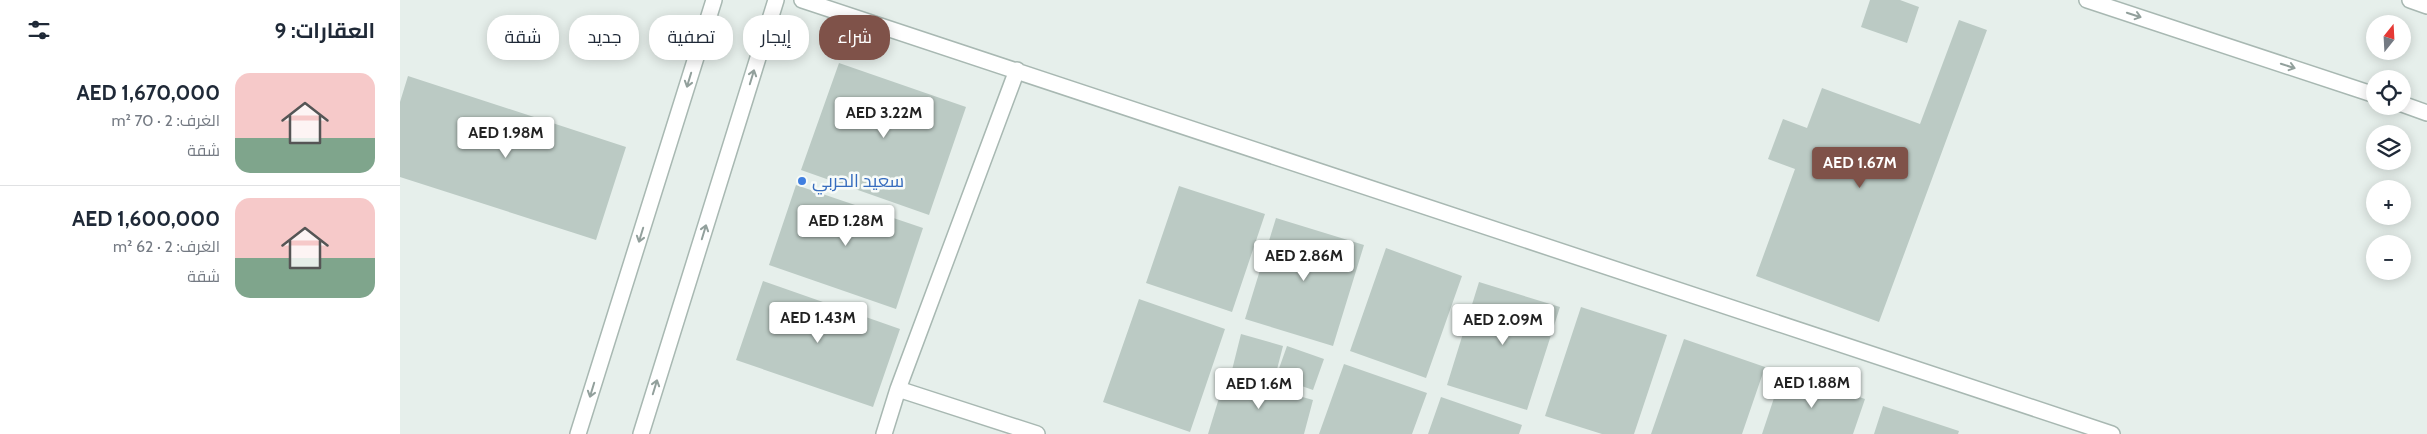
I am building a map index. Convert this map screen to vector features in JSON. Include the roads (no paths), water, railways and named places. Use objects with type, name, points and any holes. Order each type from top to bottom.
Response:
[{"type":"street","points":[[578,434],[714,0]]},
{"type":"street","points":[[641,434],[776,0]]},
{"type":"street","points":[[802,0],[2112,434]]},
{"type":"street","points":[[2087,0],[2366,92]]},
{"type":"street","points":[[2410,0],[2427,6]]},
{"type":"street","points":[[884,434],[898,389],[1017,70]]},
{"type":"street","points":[[2411,107],[2427,112]]},
{"type":"street","points":[[898,389],[1037,434]]},
{"type":"place","name":"سعيد الحربي","points":[[802,181]]}]
